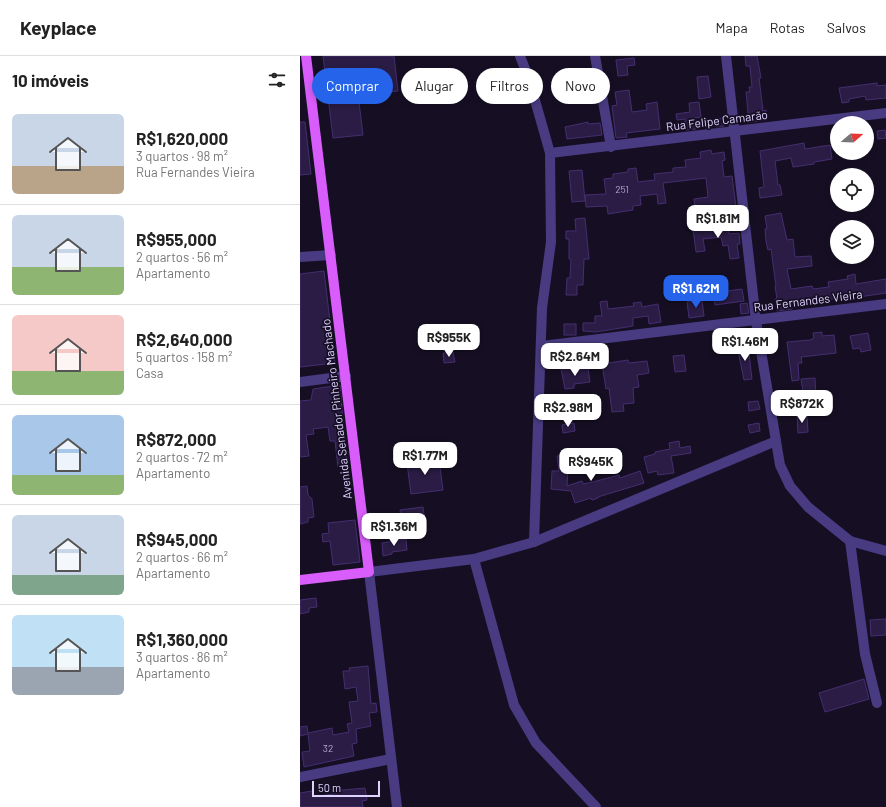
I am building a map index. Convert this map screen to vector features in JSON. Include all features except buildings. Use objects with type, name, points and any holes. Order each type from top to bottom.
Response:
[{"type":"main road","name":"Avenida Senador Pinheiro Machado","points":[[306,56],[369,572]]},
{"type":"main road","points":[[300,580],[369,572]]},
{"type":"street","points":[[520,56],[529,79],[550,153],[551,242],[542,308],[542,346],[534,542]]},
{"type":"street","points":[[596,56],[611,147]]},
{"type":"street","points":[[726,56],[756,321],[780,465],[790,486],[808,507],[850,541],[886,551]]},
{"type":"street","name":"Rua Felipe Camarão","points":[[550,153],[886,114]]},
{"type":"street","points":[[300,258],[331,255]]},
{"type":"street","name":"Rua Fernandes Vieira","points":[[542,346],[886,304]]},
{"type":"street","points":[[300,382],[346,376]]},
{"type":"street","points":[[369,572],[474,559],[534,542],[776,441]]},
{"type":"street","points":[[850,541],[865,654],[877,703]]},
{"type":"street","points":[[474,559],[514,705],[536,743],[596,807]]},
{"type":"street","name":"Avenida Senador Pinheiro Machado","points":[[369,572],[397,807]]},
{"type":"street","points":[[300,777],[391,759]]}]
